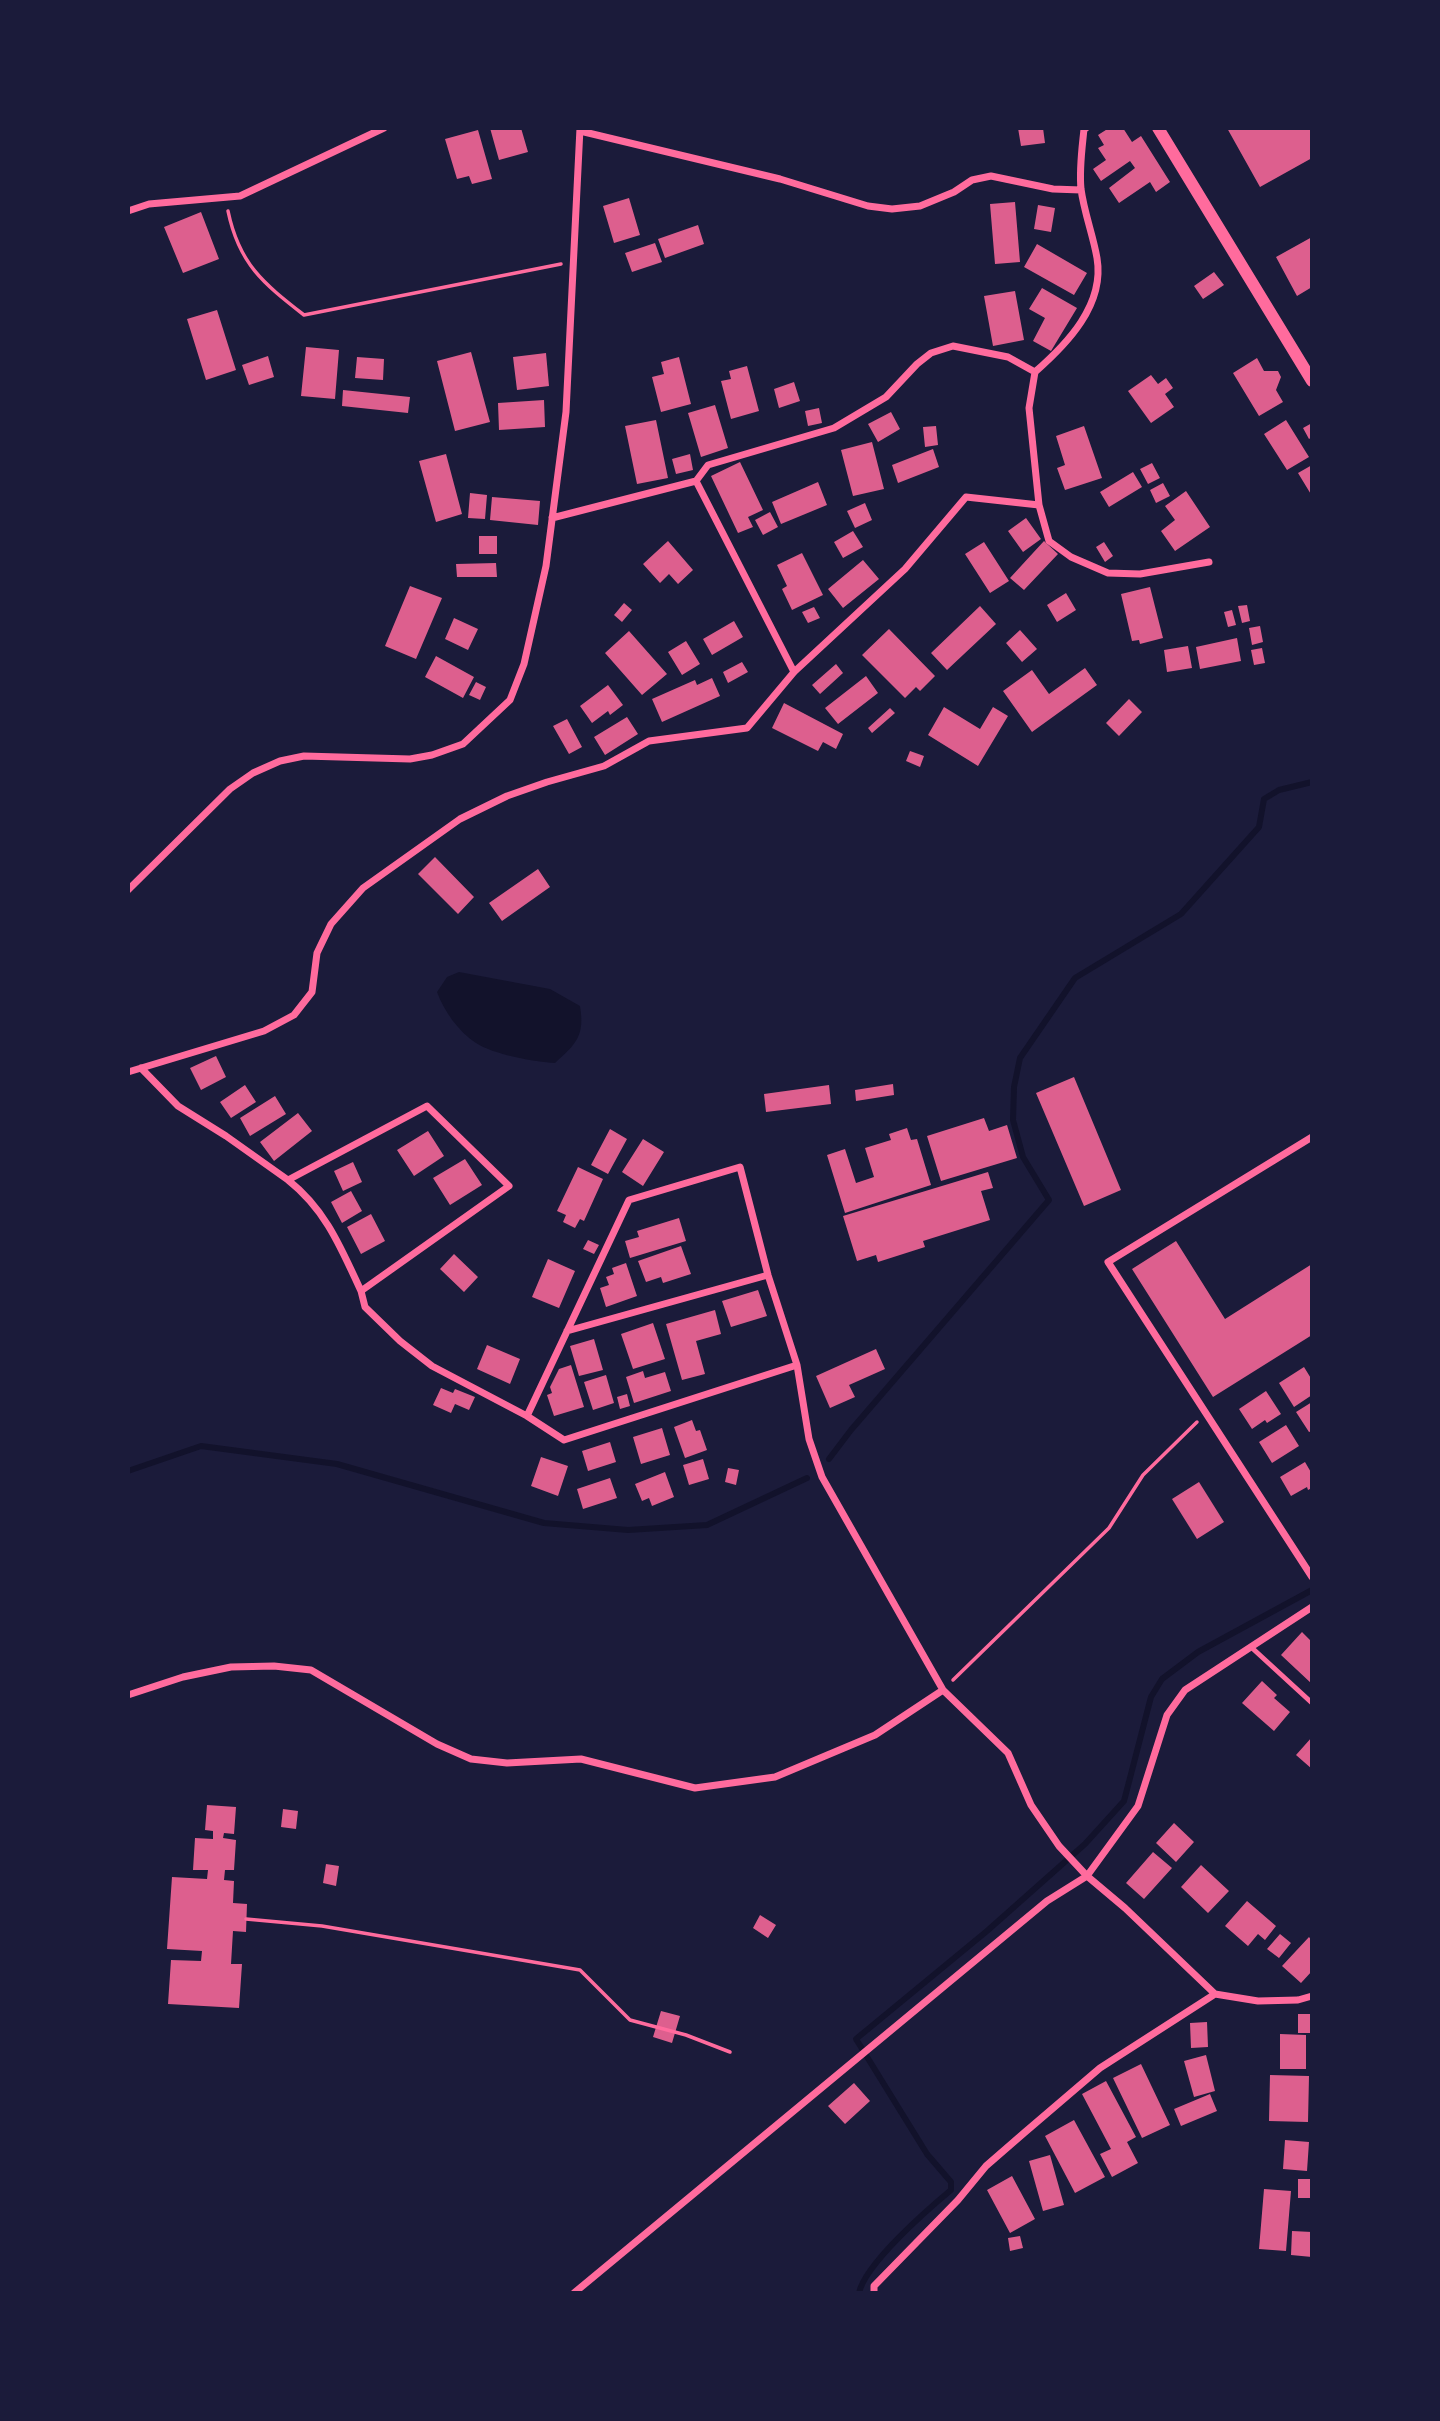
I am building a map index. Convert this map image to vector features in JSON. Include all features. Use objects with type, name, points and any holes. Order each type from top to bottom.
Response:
[{"type":"street","points":[[128,211],[149,204],[240,196],[384,128]]},
{"type":"street","points":[[1086,128],[1081,160],[1081,190],[1098,261],[1096,286],[1084,319],[1060,350],[1035,372],[1029,408],[1039,506],[1049,541],[1071,557],[1108,573],[1140,574],[1209,562]]},
{"type":"street","points":[[1158,128],[1312,381]]},
{"type":"street","points":[[128,891],[230,789],[253,773],[280,761],[304,757],[410,759],[432,755],[463,744],[510,700],[524,664],[546,566],[566,412],[580,129],[779,179],[868,206],[892,209],[920,206],[954,192],[972,180],[991,176],[1053,189],[1081,190]]},
{"type":"street","points":[[552,518],[696,481],[708,465],[834,428],[886,397],[931,353],[953,346],[1008,357],[1035,372]]},
{"type":"street","points":[[696,481],[794,673]]},
{"type":"street","points":[[128,1072],[264,1031],[294,1015],[312,992],[317,953],[331,924],[363,888],[460,819],[508,796],[604,766],[649,741],[747,728],[794,673],[905,569],[966,497],[1039,506]]},
{"type":"street","points":[[141,1068],[178,1105],[226,1136],[308,1196],[327,1222],[361,1291],[365,1307],[400,1341],[432,1366],[527,1416],[564,1440],[797,1365]]},
{"type":"street","points":[[288,1180],[427,1106],[509,1186],[361,1291]]},
{"type":"street","points":[[1312,1137],[1108,1262],[1312,1577]]},
{"type":"street","points":[[527,1416],[629,1200],[740,1167],[768,1275],[797,1365],[809,1439],[822,1477],[943,1690],[1008,1753],[1031,1805],[1059,1846],[1087,1876],[1125,1908],[1215,1994],[1258,2001],[1298,2000],[1312,1996]]},
{"type":"street","points":[[567,1331],[768,1275]]},
{"type":"street","points":[[574,2293],[1047,1901],[1087,1876],[1138,1806],[1167,1715],[1185,1690],[1312,1607]]},
{"type":"street","points":[[128,1695],[183,1677],[230,1667],[274,1666],[311,1670],[437,1744],[471,1759],[507,1763],[581,1759],[695,1788],[775,1777],[875,1735],[943,1690]]},
{"type":"street","points":[[874,2293],[874,2286],[958,2200],[986,2166],[1100,2068],[1215,1994]]},
{"type":"lane","points":[[1251,1647],[1312,1703]]},
{"type":"path","points":[[225,198],[232,232],[247,263],[274,291],[304,315],[574,261]]},
{"type":"path","points":[[943,1690],[1109,1528],[1143,1475],[1206,1413]]},
{"type":"path","points":[[246,1919],[322,1926],[580,1970],[630,2020],[686,2035],[730,2052]]},
{"type":"shaded area","points":[[459,972],[550,989],[580,1006],[581,1025],[577,1039],[555,1063],[514,1057],[483,1047],[463,1033],[452,1020],[437,992],[447,977]]},
{"type":"building","points":[[490,128],[521,128],[528,152],[499,160]]},
{"type":"building","points":[[1018,128],[1043,128],[1045,143],[1021,146]]},
{"type":"building","points":[[1109,128],[1123,128],[1132,142],[1141,136],[1170,182],[1156,192],[1150,182],[1119,203],[1109,188],[1135,168],[1130,161],[1101,181],[1093,169],[1106,160],[1098,148],[1104,145],[1098,135]]},
{"type":"building","points":[[1227,128],[1312,128],[1312,158],[1260,187]]},
{"type":"building","points":[[478,130],[492,179],[472,184],[469,176],[457,179],[445,139]]},
{"type":"building","points":[[629,198],[640,235],[614,243],[603,206]]},
{"type":"building","points":[[1015,202],[1020,262],[995,264],[990,204]]},
{"type":"building","points":[[1038,205],[1055,208],[1051,232],[1034,229]]},
{"type":"building","points":[[201,212],[219,259],[183,273],[164,227]]},
{"type":"building","points":[[698,225],[704,244],[665,258],[658,239]]},
{"type":"building","points":[[1312,237],[1312,287],[1297,296],[1276,257]]},
{"type":"building","points":[[655,243],[662,262],[632,272],[625,253]]},
{"type":"building","points":[[1037,244],[1087,273],[1074,295],[1024,267]]},
{"type":"building","points":[[1214,272],[1224,285],[1203,299],[1194,286]]},
{"type":"building","points":[[1042,288],[1077,308],[1051,351],[1033,341],[1045,318],[1029,309]]},
{"type":"building","points":[[1015,291],[1024,340],[993,346],[984,296]]},
{"type":"building","points":[[217,310],[236,370],[206,380],[187,319]]},
{"type":"building","points":[[306,347],[339,350],[335,399],[301,396]]},
{"type":"building","points":[[471,352],[490,422],[455,431],[437,361]]},
{"type":"building","points":[[546,353],[549,386],[517,390],[513,357]]},
{"type":"building","points":[[268,356],[274,377],[249,385],[242,365]]},
{"type":"building","points":[[357,357],[384,359],[383,380],[355,378]]},
{"type":"building","points":[[679,357],[691,404],[661,412],[652,377],[664,374],[661,362]]},
{"type":"building","points":[[1257,358],[1264,371],[1278,371],[1281,377],[1276,390],[1283,402],[1259,416],[1233,373]]},
{"type":"building","points":[[747,366],[759,411],[731,419],[721,381],[731,379],[729,371]]},
{"type":"building","points":[[1151,375],[1158,384],[1166,378],[1173,388],[1165,394],[1174,407],[1151,423],[1128,391]]},
{"type":"building","points":[[794,382],[800,401],[779,408],[774,389]]},
{"type":"building","points":[[343,390],[410,397],[408,413],[342,406]]},
{"type":"building","points":[[544,400],[545,427],[499,430],[498,403]]},
{"type":"building","points":[[715,405],[728,448],[701,457],[688,413]]},
{"type":"building","points":[[819,408],[822,423],[808,426],[805,411]]},
{"type":"building","points":[[891,412],[900,429],[878,442],[868,424]]},
{"type":"building","points":[[656,420],[668,478],[637,484],[625,426]]},
{"type":"building","points":[[1286,420],[1309,457],[1287,470],[1264,434]]},
{"type":"building","points":[[1312,423],[1312,437],[1309,439],[1303,428]]},
{"type":"building","points":[[936,426],[938,445],[925,447],[923,427]]},
{"type":"building","points":[[1084,426],[1102,478],[1065,490],[1057,468],[1065,465],[1056,436]]},
{"type":"building","points":[[872,442],[884,489],[853,496],[841,450]]},
{"type":"building","points":[[933,449],[939,467],[898,483],[892,465]]},
{"type":"building","points":[[446,454],[462,514],[436,522],[419,461]]},
{"type":"building","points":[[690,454],[693,470],[676,474],[672,459]]},
{"type":"building","points":[[740,462],[763,510],[748,517],[753,527],[738,533],[711,476]]},
{"type":"building","points":[[1152,463],[1160,478],[1148,484],[1140,469]]},
{"type":"building","points":[[1312,465],[1312,496],[1298,473]]},
{"type":"building","points":[[1133,472],[1142,487],[1109,507],[1100,492]]},
{"type":"building","points":[[818,482],[827,505],[781,524],[772,502]]},
{"type":"building","points":[[1163,483],[1170,496],[1156,503],[1150,490]]},
{"type":"building","points":[[1186,491],[1210,527],[1175,551],[1161,531],[1175,520],[1165,506]]},
{"type":"building","points":[[470,493],[487,495],[485,519],[468,518]]},
{"type":"building","points":[[492,497],[540,501],[538,525],[490,520]]},
{"type":"building","points":[[865,503],[872,520],[855,528],[847,511]]},
{"type":"building","points":[[770,512],[778,527],[763,535],[755,520]]},
{"type":"building","points":[[1026,518],[1041,539],[1023,552],[1008,531]]},
{"type":"building","points":[[853,531],[863,547],[843,558],[834,542]]},
{"type":"building","points":[[479,536],[497,536],[497,554],[479,554]]},
{"type":"building","points":[[668,541],[693,570],[678,584],[669,574],[660,583],[643,564]]},
{"type":"building","points":[[1044,541],[1058,554],[1024,590],[1010,578]]},
{"type":"building","points":[[984,542],[1009,581],[990,593],[965,554]]},
{"type":"building","points":[[1104,542],[1113,556],[1105,562],[1096,547]]},
{"type":"building","points":[[802,553],[823,595],[792,610],[782,589],[787,586],[777,565]]},
{"type":"building","points":[[863,560],[879,579],[843,608],[828,589]]},
{"type":"building","points":[[496,563],[497,577],[457,577],[456,564]]},
{"type":"building","points":[[410,586],[442,598],[416,659],[385,646]]},
{"type":"building","points":[[1150,587],[1163,638],[1140,644],[1139,640],[1132,641],[1121,594]]},
{"type":"building","points":[[1066,593],[1076,610],[1057,622],[1047,605]]},
{"type":"building","points":[[624,603],[632,610],[622,622],[614,615]]},
{"type":"building","points":[[1247,605],[1250,621],[1242,623],[1238,606]]},
{"type":"building","points":[[980,606],[996,624],[947,670],[931,653]]},
{"type":"building","points":[[814,607],[820,618],[808,623],[802,612]]},
{"type":"building","points":[[1232,610],[1236,625],[1228,627],[1224,612]]},
{"type":"building","points":[[454,618],[478,629],[468,650],[445,639]]},
{"type":"building","points":[[734,621],[743,637],[712,655],[703,639]]},
{"type":"building","points":[[1260,626],[1263,642],[1252,645],[1249,628]]},
{"type":"building","points":[[889,629],[935,676],[920,691],[916,687],[905,698],[862,655]]},
{"type":"building","points":[[1020,630],[1037,649],[1022,662],[1006,643]]},
{"type":"building","points":[[629,631],[667,674],[642,695],[605,653]]},
{"type":"building","points":[[1237,638],[1241,661],[1200,669],[1196,647]]},
{"type":"building","points":[[686,641],[700,664],[682,675],[668,652]]},
{"type":"building","points":[[1188,646],[1192,668],[1167,672],[1164,650]]},
{"type":"building","points":[[1262,648],[1265,663],[1254,665],[1251,650]]},
{"type":"building","points":[[436,656],[474,677],[463,698],[425,677]]},
{"type":"building","points":[[742,662],[748,672],[728,683],[723,672]]},
{"type":"building","points":[[836,664],[843,673],[820,694],[812,685]]},
{"type":"building","points":[[1085,668],[1097,685],[1032,732],[1003,691],[1032,670],[1049,694]]},
{"type":"building","points":[[866,676],[878,693],[838,724],[825,708]]},
{"type":"building","points":[[712,678],[720,696],[662,722],[652,699],[695,680],[697,685]]},
{"type":"building","points":[[476,682],[486,687],[480,700],[469,695]]},
{"type":"building","points":[[608,685],[623,705],[610,715],[608,711],[592,723],[580,706]]},
{"type":"building","points":[[1129,699],[1142,712],[1119,736],[1106,723]]},
{"type":"building","points":[[784,703],[843,734],[836,749],[823,742],[818,751],[772,728]]},
{"type":"building","points":[[944,707],[980,729],[993,707],[1008,716],[978,766],[928,735]]},
{"type":"building","points":[[890,708],[895,713],[872,733],[868,728]]},
{"type":"building","points":[[627,717],[638,734],[605,755],[594,737]]},
{"type":"building","points":[[567,719],[582,747],[569,754],[553,726]]},
{"type":"building","points":[[910,751],[924,756],[920,767],[906,761]]},
{"type":"building","points":[[435,857],[474,897],[458,914],[418,874]]},
{"type":"building","points":[[538,869],[550,887],[502,921],[489,903]]},
{"type":"building","points":[[216,1056],[226,1077],[201,1090],[190,1068]]},
{"type":"building","points":[[1074,1077],[1121,1190],[1084,1206],[1036,1093]]},
{"type":"building","points":[[893,1084],[894,1095],[856,1101],[855,1090]]},
{"type":"building","points":[[245,1085],[256,1102],[231,1118],[220,1102]]},
{"type":"building","points":[[829,1085],[831,1104],[766,1112],[764,1094]]},
{"type":"building","points":[[275,1096],[286,1114],[250,1136],[240,1118]]},
{"type":"building","points":[[298,1113],[312,1131],[274,1161],[260,1142]]},
{"type":"building","points":[[984,1118],[989,1131],[1007,1125],[1017,1158],[941,1181],[927,1136]]},
{"type":"building","points":[[907,1128],[911,1140],[917,1139],[931,1185],[845,1213],[827,1155],[845,1149],[856,1183],[874,1177],[865,1148],[891,1140],[889,1134]]},
{"type":"building","points":[[610,1129],[627,1139],[608,1174],[591,1165]]},
{"type":"building","points":[[428,1131],[444,1156],[414,1176],[397,1150]]},
{"type":"building","points":[[643,1139],[664,1152],[643,1186],[622,1172]]},
{"type":"building","points":[[465,1159],[482,1185],[450,1205],[433,1178]]},
{"type":"building","points":[[353,1162],[362,1182],[343,1191],[334,1171]]},
{"type":"building","points":[[578,1167],[603,1179],[584,1221],[580,1219],[575,1228],[563,1222],[566,1215],[557,1211]]},
{"type":"building","points":[[988,1172],[993,1188],[981,1191],[990,1220],[923,1241],[925,1247],[878,1262],[876,1255],[857,1261],[843,1216]]},
{"type":"building","points":[[351,1191],[362,1211],[342,1223],[331,1202]]},
{"type":"building","points":[[371,1214],[385,1241],[361,1254],[347,1227]]},
{"type":"building","points":[[679,1218],[686,1241],[630,1258],[625,1241],[639,1237],[637,1231]]},
{"type":"building","points":[[588,1240],[599,1245],[594,1254],[583,1249]]},
{"type":"building","points":[[1176,1241],[1225,1319],[1312,1264],[1312,1335],[1213,1397],[1132,1269]]},
{"type":"building","points":[[681,1246],[691,1274],[663,1283],[661,1277],[646,1282],[638,1261]]},
{"type":"building","points":[[454,1254],[478,1277],[464,1292],[440,1269]]},
{"type":"building","points":[[548,1259],[575,1271],[559,1308],[532,1297]]},
{"type":"building","points":[[626,1263],[637,1296],[606,1307],[600,1288],[609,1285],[606,1277],[614,1274],[612,1268]]},
{"type":"building","points":[[758,1290],[767,1316],[731,1327],[722,1301]]},
{"type":"building","points":[[715,1310],[721,1334],[696,1341],[705,1374],[682,1380],[666,1324]]},
{"type":"building","points":[[653,1323],[665,1359],[633,1369],[621,1334]]},
{"type":"building","points":[[594,1339],[603,1370],[579,1376],[570,1346]]},
{"type":"building","points":[[487,1345],[520,1359],[510,1384],[477,1369]]},
{"type":"building","points":[[876,1349],[885,1369],[849,1385],[855,1397],[830,1408],[816,1376]]},
{"type":"building","points":[[571,1365],[584,1407],[554,1416],[547,1395],[552,1393],[550,1387],[559,1369]]},
{"type":"building","points":[[1304,1367],[1312,1380],[1312,1395],[1294,1407],[1279,1383]]},
{"type":"building","points":[[643,1371],[645,1378],[665,1372],[671,1391],[634,1403],[626,1377]]},
{"type":"building","points":[[606,1375],[614,1403],[593,1410],[584,1382]]},
{"type":"building","points":[[441,1388],[453,1393],[455,1389],[475,1397],[469,1410],[455,1404],[451,1413],[433,1405]]},
{"type":"building","points":[[1266,1391],[1281,1414],[1252,1429],[1239,1409]]},
{"type":"building","points":[[627,1394],[630,1406],[620,1409],[617,1397]]},
{"type":"building","points":[[1312,1402],[1312,1431],[1309,1432],[1296,1412]]},
{"type":"building","points":[[692,1420],[696,1431],[700,1430],[707,1450],[685,1458],[674,1427]]},
{"type":"building","points":[[1286,1425],[1299,1446],[1272,1463],[1259,1442]]},
{"type":"building","points":[[662,1428],[670,1455],[641,1464],[633,1437]]},
{"type":"building","points":[[610,1442],[616,1462],[588,1471],[582,1451]]},
{"type":"building","points":[[541,1457],[568,1466],[558,1496],[531,1486]]},
{"type":"building","points":[[703,1459],[709,1479],[689,1485],[683,1465]]},
{"type":"building","points":[[1305,1462],[1312,1474],[1312,1488],[1308,1490],[1307,1487],[1291,1496],[1280,1477]]},
{"type":"building","points":[[728,1468],[739,1470],[736,1485],[725,1482]]},
{"type":"building","points":[[665,1472],[674,1497],[652,1506],[649,1498],[642,1501],[635,1484]]},
{"type":"building","points":[[610,1478],[617,1498],[583,1509],[577,1489]]},
{"type":"building","points":[[1199,1482],[1224,1522],[1197,1539],[1172,1499]]},
{"type":"building","points":[[1302,1632],[1312,1642],[1312,1684],[1281,1655]]},
{"type":"building","points":[[1262,1681],[1277,1695],[1274,1698],[1290,1712],[1274,1731],[1242,1703]]},
{"type":"building","points":[[1312,1737],[1312,1769],[1296,1755]]},
{"type":"building","points":[[207,1805],[236,1807],[234,1834],[224,1833],[223,1838],[236,1840],[234,1870],[225,1870],[224,1880],[234,1881],[233,1903],[247,1904],[246,1932],[233,1931],[231,1964],[242,1964],[239,2008],[168,2004],[171,1960],[201,1961],[202,1951],[167,1949],[172,1877],[207,1879],[208,1870],[193,1870],[195,1838],[213,1839],[213,1831],[205,1830]]},
{"type":"building","points":[[283,1809],[298,1811],[296,1829],[281,1827]]},
{"type":"building","points":[[1174,1823],[1194,1842],[1176,1862],[1156,1843]]},
{"type":"building","points":[[1153,1852],[1172,1868],[1144,1899],[1126,1883]]},
{"type":"building","points":[[326,1864],[339,1866],[336,1886],[323,1883]]},
{"type":"building","points":[[1201,1865],[1229,1891],[1208,1913],[1181,1887]]},
{"type":"building","points":[[1247,1901],[1276,1926],[1265,1940],[1258,1934],[1248,1946],[1225,1926]]},
{"type":"building","points":[[760,1915],[776,1925],[768,1938],[753,1928]]},
{"type":"building","points":[[1280,1934],[1291,1943],[1279,1958],[1267,1949]]},
{"type":"building","points":[[1309,1937],[1312,1941],[1312,1971],[1301,1983],[1282,1966]]},
{"type":"building","points":[[661,2011],[680,2016],[672,2043],[653,2037]]},
{"type":"building","points":[[1298,2014],[1312,2014],[1312,2033],[1298,2033]]},
{"type":"building","points":[[1207,2022],[1208,2047],[1191,2048],[1190,2023]]},
{"type":"building","points":[[1280,2034],[1306,2035],[1306,2069],[1280,2069]]},
{"type":"building","points":[[1206,2055],[1215,2091],[1194,2097],[1184,2061]]},
{"type":"building","points":[[1141,2064],[1170,2125],[1142,2138],[1113,2078]]},
{"type":"building","points":[[1270,2075],[1309,2076],[1308,2122],[1269,2121]]},
{"type":"building","points":[[1106,2081],[1136,2137],[1127,2142],[1138,2163],[1112,2177],[1100,2154],[1111,2149],[1082,2094]]},
{"type":"building","points":[[854,2083],[870,2101],[845,2124],[828,2106]]},
{"type":"building","points":[[1210,2094],[1217,2111],[1181,2126],[1174,2109]]},
{"type":"building","points":[[1074,2120],[1105,2177],[1075,2193],[1045,2136]]},
{"type":"building","points":[[1285,2140],[1309,2142],[1307,2171],[1283,2169]]},
{"type":"building","points":[[1050,2155],[1064,2205],[1043,2211],[1029,2161]]},
{"type":"building","points":[[1012,2176],[1035,2219],[1010,2233],[987,2190]]},
{"type":"building","points":[[1298,2179],[1312,2179],[1312,2198],[1298,2198]]},
{"type":"building","points":[[1264,2189],[1291,2191],[1286,2251],[1259,2249]]},
{"type":"building","points":[[1292,2231],[1312,2232],[1312,2257],[1291,2255]]},
{"type":"building","points":[[1020,2236],[1023,2248],[1010,2251],[1008,2238]]},
{"type":"waterway","points":[[829,1459],[1049,1200],[1023,1157],[1013,1120],[1014,1087],[1020,1058],[1075,978],[1181,914],[1259,827],[1264,799],[1279,790],[1312,782]]},
{"type":"waterway","points":[[128,1471],[201,1446],[337,1464],[544,1523],[628,1530],[707,1525],[807,1478]]},
{"type":"waterway","points":[[859,2293],[864,2281],[884,2253],[951,2190],[951,2182],[927,2154],[856,2039],[987,1931],[1085,1844],[1124,1801],[1151,1697],[1162,1679],[1198,1652],[1312,1590]]}]
